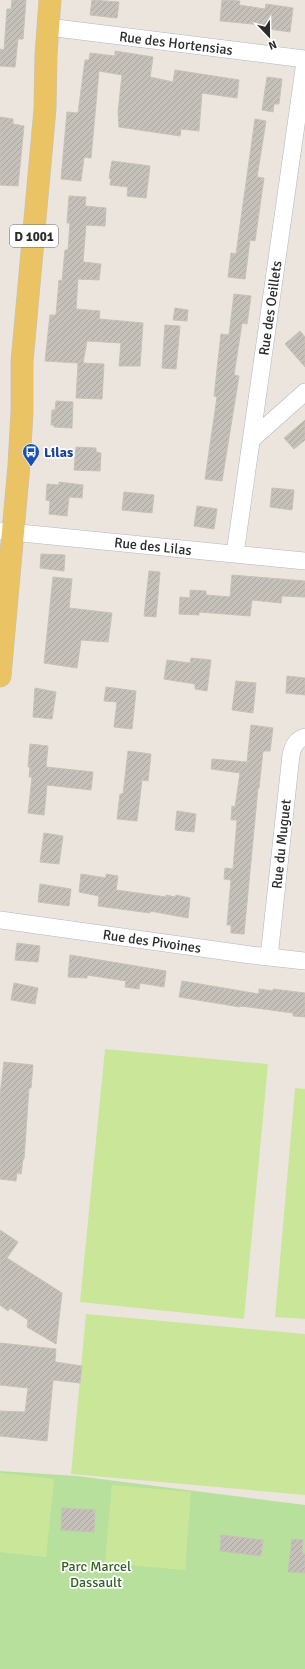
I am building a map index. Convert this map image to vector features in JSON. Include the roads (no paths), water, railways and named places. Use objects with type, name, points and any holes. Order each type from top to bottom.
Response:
[{"type":"main road","points":[[50,0],[54,28]]},
{"type":"main road","points":[[54,28],[62,0]]},
{"type":"main road","name":"D 1001","points":[[0,676],[4,533],[22,423],[22,362],[45,109],[56,51],[54,28]]},
{"type":"street","name":"Rue des Hortensias","points":[[54,28],[305,59]]},
{"type":"street","name":"Rue des Oeillets","points":[[235,554],[305,62]]},
{"type":"street","points":[[251,440],[305,392]]},
{"type":"street","name":"Rue des Lilas","points":[[4,533],[305,561]]},
{"type":"street","name":"Rue du Muguet","points":[[269,957],[291,755],[297,741],[305,737]]},
{"type":"street","name":"Rue des Pivoines","points":[[0,920],[305,961]]},
{"type":"place","name":"Lilas","points":[[31,467]]},
{"type":"park label","name":"Parc Marcel Dassault","points":[[96,1574]]}]
